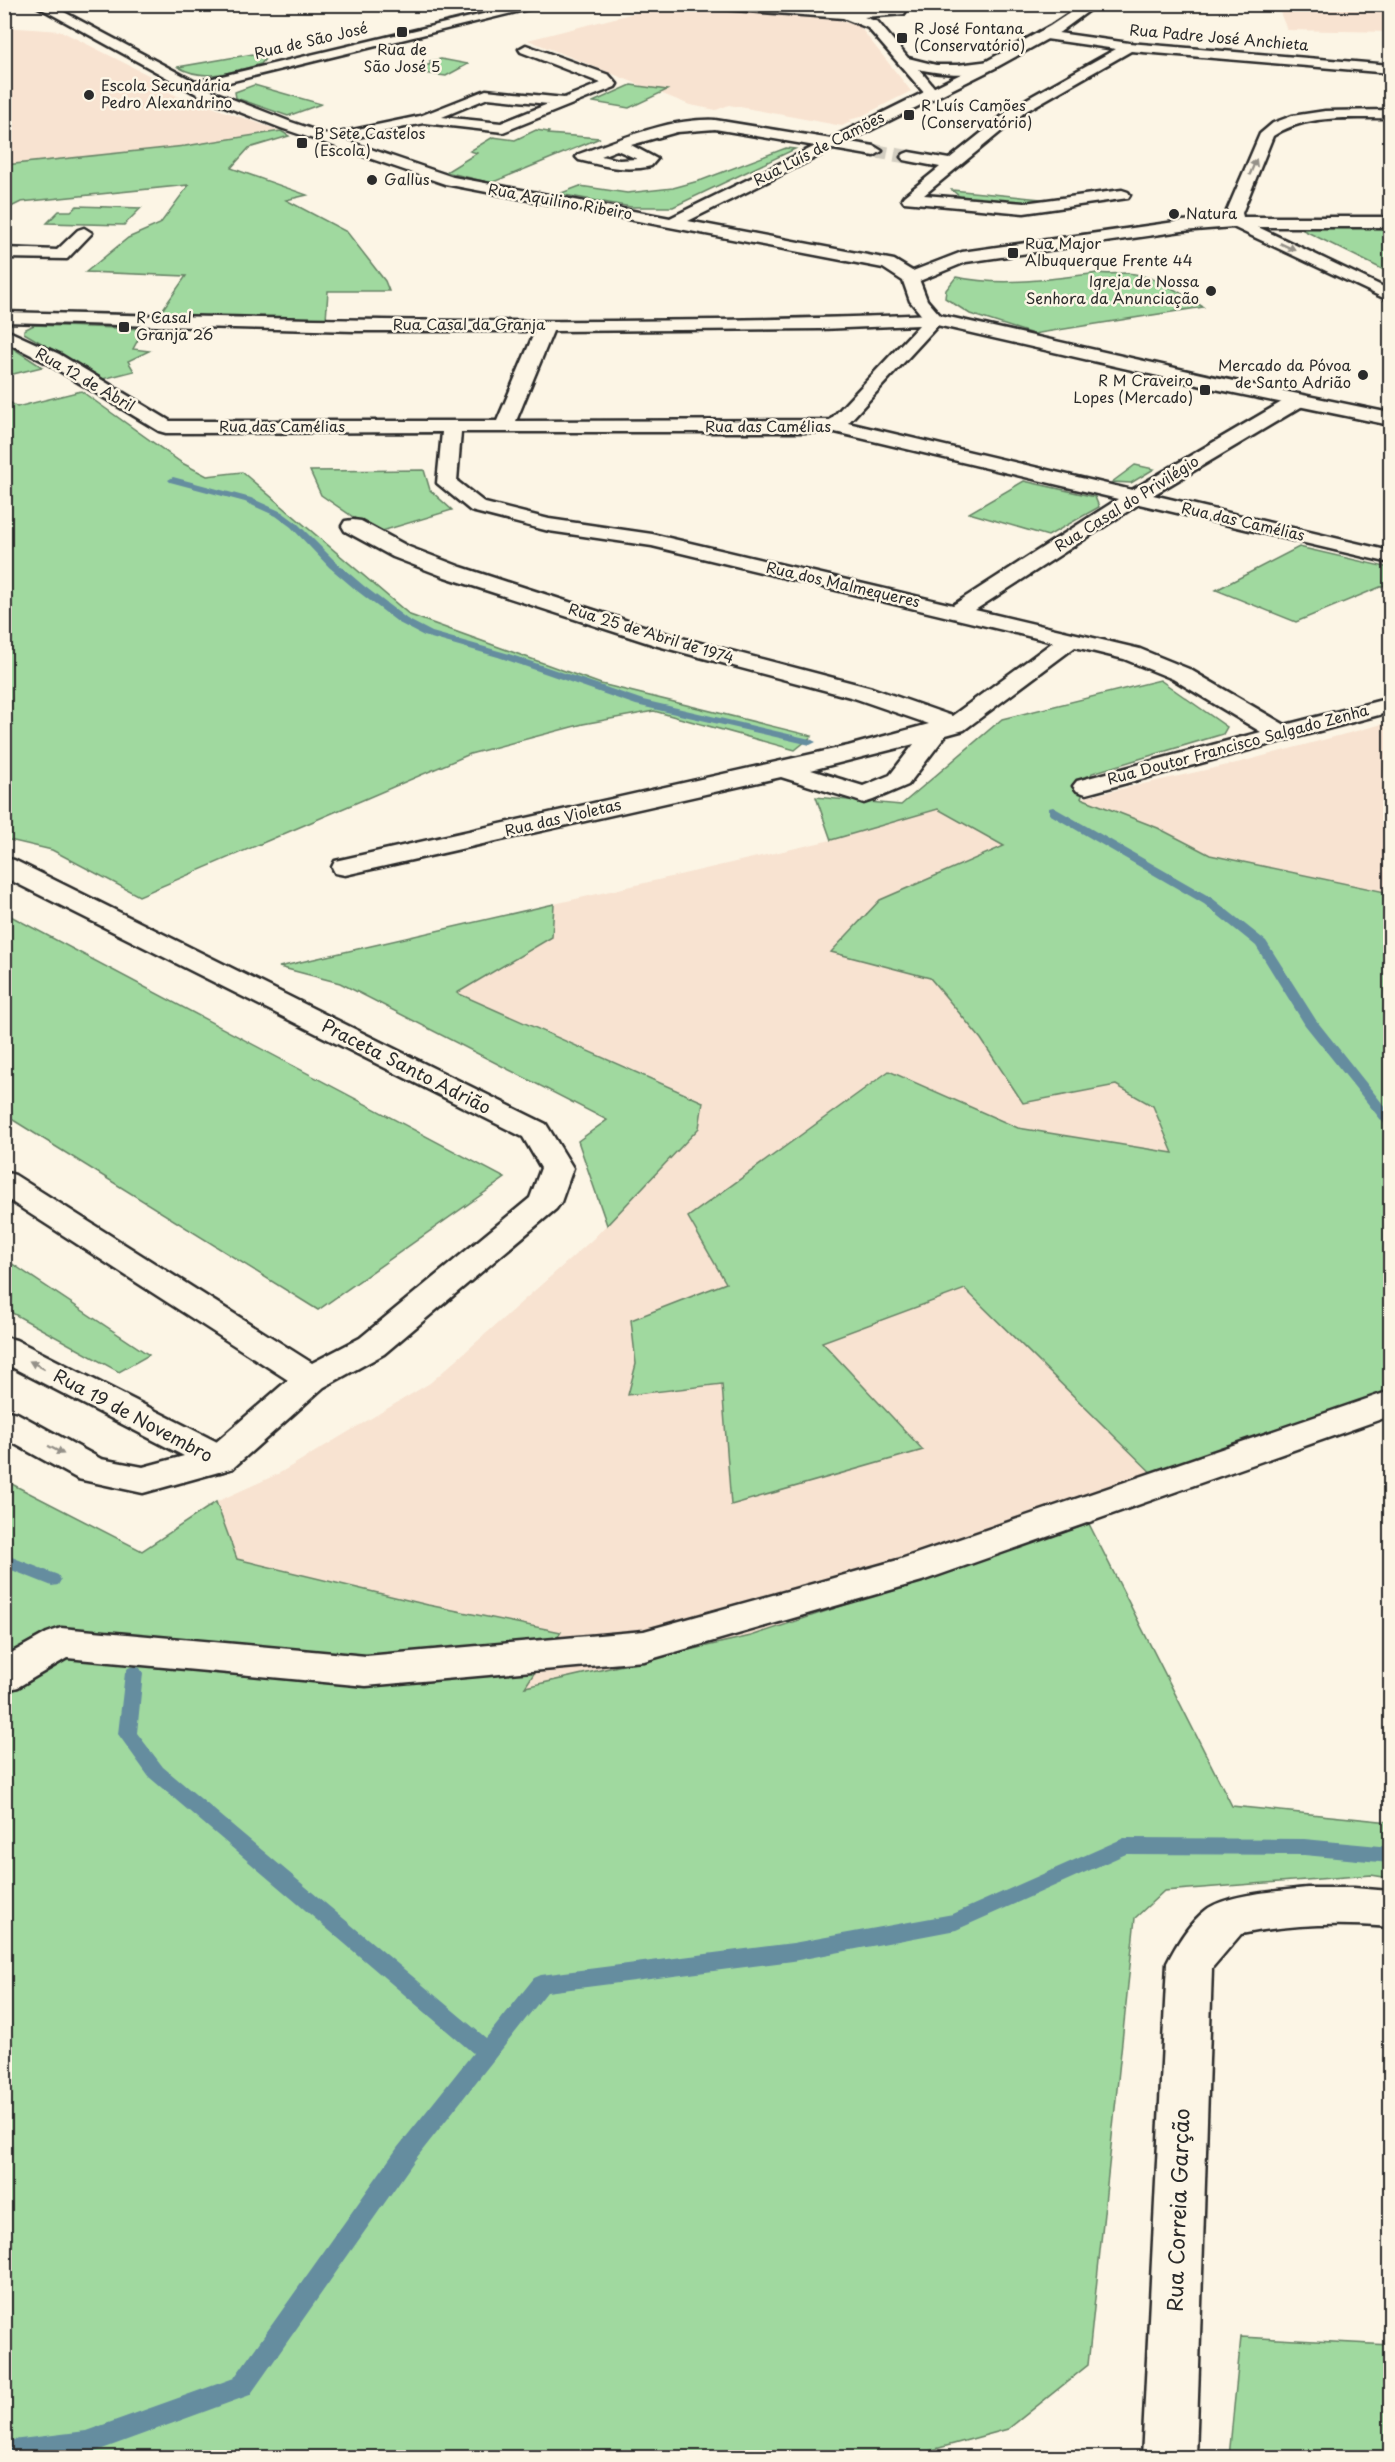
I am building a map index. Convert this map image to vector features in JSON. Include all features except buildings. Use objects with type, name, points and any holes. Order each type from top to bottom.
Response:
[{"type":"street","name":"Rua Aquilino Ribeiro","points":[[39,4],[192,87],[241,108],[450,181],[888,264],[911,278]]},
{"type":"street","name":"Rua de São José","points":[[192,87],[543,4]]},
{"type":"street","points":[[709,4],[811,8],[844,14],[873,25],[931,92]]},
{"type":"street","name":"Rua Luís de Camões","points":[[672,223],[931,92],[990,65],[1044,35],[1092,4]]},
{"type":"street","points":[[844,14],[904,10],[873,25]]},
{"type":"street","name":"Rua Padre José Anchieta","points":[[1044,35],[1129,47],[1390,69]]},
{"type":"street","points":[[1122,195],[1024,208],[910,199],[1021,108],[1129,47]]},
{"type":"street","points":[[424,119],[503,129],[610,84],[604,78],[526,49]]},
{"type":"street","points":[[906,61],[915,65],[943,69],[990,65]]},
{"type":"street","points":[[329,139],[424,119],[486,94],[566,102]]},
{"type":"street","points":[[1235,222],[1234,213],[1262,144],[1267,134],[1276,126],[1315,117],[1390,114]]},
{"type":"street","points":[[618,145],[682,127],[711,124],[874,151]]},
{"type":"street","points":[[909,157],[950,164]]},
{"type":"street","points":[[1235,222],[1390,296]]},
{"type":"street","points":[[888,264],[962,257],[1182,226],[1235,222],[1390,222]]},
{"type":"street","points":[[4,253],[61,255],[84,233]]},
{"type":"street","points":[[835,426],[934,319],[919,301],[911,278],[962,257]]},
{"type":"street","name":"Rua Casal da Granja","points":[[4,317],[252,324],[546,325],[821,324],[934,319],[1390,419]]},
{"type":"street","points":[[504,427],[546,325]]},
{"type":"street","name":"Rua 12 de Abril","points":[[4,334],[52,358],[166,427]]},
{"type":"street","name":"Rua Casal do Privilégio","points":[[957,612],[1136,497],[1299,400]]},
{"type":"street","name":"Rua das Camélias","points":[[166,427],[835,426],[1390,557]]},
{"type":"street","name":"Rua dos Malmequeres","points":[[452,428],[447,483],[478,507],[549,525],[652,540],[1132,654],[1181,674],[1282,734]]},
{"type":"street","name":"Rua 25 de Abril de 1974","points":[[353,526],[401,552],[453,572],[666,641],[862,693],[946,727]]},
{"type":"street","name":"Rua das Violetas","points":[[781,768],[864,795],[899,780],[946,727],[1072,639]]},
{"type":"street","name":"Rua Doutor Francisco Salgado Zenha","points":[[1086,786],[1390,705]]},
{"type":"street","name":"Rua das Violetas","points":[[345,867],[852,753],[946,727]]},
{"type":"street","name":"Praceta Santo Adrião","points":[[4,866],[535,1131],[557,1168],[545,1202],[372,1346],[311,1379]]},
{"type":"street","points":[[4,1182],[311,1379],[220,1460]]},
{"type":"street","name":"Rua 19 de Novembro","points":[[4,1348],[220,1460]]},
{"type":"street","points":[[4,1676],[61,1643],[366,1671],[644,1646],[908,1571],[1390,1403]]},
{"type":"street","name":"Rua 19 de Novembro","points":[[4,1422],[92,1470],[143,1480],[220,1460]]},
{"type":"street","name":"Rua Correia Garção","points":[[1169,2457],[1190,1963],[1224,1921],[1275,1910],[1371,1905],[1390,1909]]},
{"type":"shaded area","points":[[1277,5],[1380,5],[1390,25],[1390,32],[1287,30]]},
{"type":"shaded area","points":[[658,7],[813,16],[831,18],[859,26],[911,91],[860,117],[849,120],[852,121],[842,126],[729,105],[716,110],[690,105],[528,40]]},
{"type":"shaded area","name":"Escola Secundária Pedro Alexandrino","points":[[4,27],[61,31],[174,88],[165,90],[191,103],[209,106],[281,131],[185,146],[5,165]]},
{"type":"shaded area","points":[[1390,722],[1390,893],[1210,855],[1158,828],[1081,798],[1241,762]]},
{"type":"shaded area","points":[[938,809],[1005,847],[880,900],[832,952],[930,978],[981,1039],[1023,1103],[1116,1085],[1153,1106],[1174,1154],[1018,1128],[889,1071],[726,1283],[632,1320],[636,1364],[628,1394],[722,1384],[741,1502],[922,1450],[821,1342],[965,1289],[1173,1494],[751,1636],[524,1687],[561,1632],[428,1605],[237,1559],[216,1502],[278,1474],[430,1383],[593,1239],[699,1128],[703,1101],[457,993],[552,937],[554,904],[831,840]]},
{"type":"green space","points":[[253,54],[265,59],[261,64],[220,74],[199,74],[178,67]]},
{"type":"green space","points":[[441,59],[468,64],[446,76],[415,72],[432,63],[430,61]]},
{"type":"green space","points":[[254,85],[321,104],[288,116],[236,98],[235,92]]},
{"type":"green space","points":[[631,85],[667,90],[629,108],[593,102]]},
{"type":"green space","points":[[536,130],[549,132],[548,134],[600,138],[491,183],[446,172],[477,153],[470,151],[493,137],[515,140]]},
{"type":"green space","points":[[281,131],[289,136],[249,148],[231,168],[307,195],[286,200],[347,232],[385,281],[389,291],[328,291],[326,320],[158,316],[186,276],[86,272],[128,238],[160,224],[189,185],[21,202],[5,210],[5,165],[185,146]]},
{"type":"green space","points":[[786,148],[795,149],[673,207],[631,207],[559,194],[580,186],[627,193],[673,188],[702,180]]},
{"type":"green space","points":[[952,190],[1061,201],[1007,205],[965,201]]},
{"type":"green space","points":[[77,206],[141,208],[124,225],[47,223],[59,211],[71,211]]},
{"type":"green space","points":[[1295,226],[1390,229],[1390,273]]},
{"type":"green space","points":[[1098,273],[1126,273],[1147,277],[1166,285],[1203,307],[1033,334],[970,314],[945,298],[946,290],[956,277],[1009,282]]},
{"type":"green space","points":[[34,325],[144,329],[133,349],[149,351],[128,361],[134,371],[103,379],[24,333],[24,330]]},
{"type":"green space","points":[[5,343],[42,367],[5,376]]},
{"type":"green space","points":[[81,391],[182,463],[207,476],[242,472],[410,615],[601,684],[812,736],[795,750],[654,711],[583,724],[470,754],[139,896],[52,850],[5,839],[5,399],[17,407]]},
{"type":"green space","points":[[1135,465],[1154,469],[1131,483],[1112,482]]},
{"type":"green space","points":[[424,470],[430,490],[452,510],[382,531],[359,521],[321,495],[310,471]]},
{"type":"green space","points":[[1024,481],[1095,497],[1099,507],[1048,536],[969,513]]},
{"type":"green space","points":[[1299,547],[1390,568],[1390,583],[1296,622],[1216,590]]},
{"type":"green space","points":[[1160,680],[1227,727],[1223,734],[1092,773],[1081,798],[1158,828],[1210,855],[1390,893],[1390,1416],[1173,1494],[965,1289],[822,1342],[923,1450],[731,1505],[722,1384],[628,1395],[636,1364],[631,1320],[726,1283],[688,1217],[889,1071],[1018,1128],[1173,1153],[1153,1106],[1116,1085],[1023,1103],[981,1039],[930,978],[831,952],[880,900],[1004,846],[938,809],[831,840],[816,797],[901,805],[1002,719]]},
{"type":"green space","points":[[554,904],[552,937],[457,993],[703,1102],[699,1128],[607,1225],[578,1141],[607,1120],[340,983],[279,967]]},
{"type":"green space","points":[[4,913],[505,1178],[318,1310],[5,1115]]},
{"type":"green space","points":[[5,1259],[149,1355],[119,1372],[5,1309]]},
{"type":"green space","points":[[4,1480],[142,1551],[216,1502],[237,1559],[428,1605],[561,1632],[525,1687],[751,1636],[1089,1524],[1232,1806],[1390,1822],[1390,1878],[1371,1875],[1164,1891],[1135,1918],[1088,2365],[1008,2429],[903,2458],[5,2457]]},
{"type":"green space","points":[[1241,2337],[1390,2345],[1390,2457],[1229,2457]]},
{"type":"waterway","points":[[173,480],[248,500],[279,514],[294,525],[333,565],[360,588],[403,621],[428,634],[502,655],[640,703],[810,742]]},
{"type":"waterway","points":[[1053,811],[1208,901],[1261,944],[1310,1022],[1390,1122]]},
{"type":"waterway","points":[[4,1560],[52,1580]]},
{"type":"waterway","points":[[134,1673],[127,1734],[156,1772],[487,2052]]},
{"type":"waterway","points":[[487,2052],[541,1984],[793,1952],[956,1922],[1124,1846],[1304,1847],[1390,1855]]},
{"type":"waterway","points":[[4,2453],[86,2443],[242,2387],[406,2154],[487,2052]]},
{"type":"tunnel","points":[[874,151],[909,157]]},
{"type":"place","name":"Rua de São José 5","points":[[402,32]]},
{"type":"place","name":"R José Fontana (Conservatório)","points":[[902,38]]},
{"type":"place","name":"Escola Secundária Pedro Alexandrino","points":[[89,95]]},
{"type":"place","name":"R Luís Camões (Conservatório)","points":[[909,115]]},
{"type":"place","name":"B Sete Castelos (Escola)","points":[[302,143]]},
{"type":"place","name":"Gallus","points":[[372,180]]},
{"type":"place","name":"Natura","points":[[1174,214]]},
{"type":"place","name":"Rua Major Albuquerque Frente 44","points":[[1013,253]]},
{"type":"place","name":"Igreja de Nossa Senhora da Anunciação","points":[[1211,291]]},
{"type":"place","name":"R Casal Granja 26","points":[[124,327]]},
{"type":"place","name":"Mercado da Póvoa de Santo Adrião","points":[[1363,375]]},
{"type":"place","name":"R M Craveiro Lopes (Mercado)","points":[[1205,390]]}]
